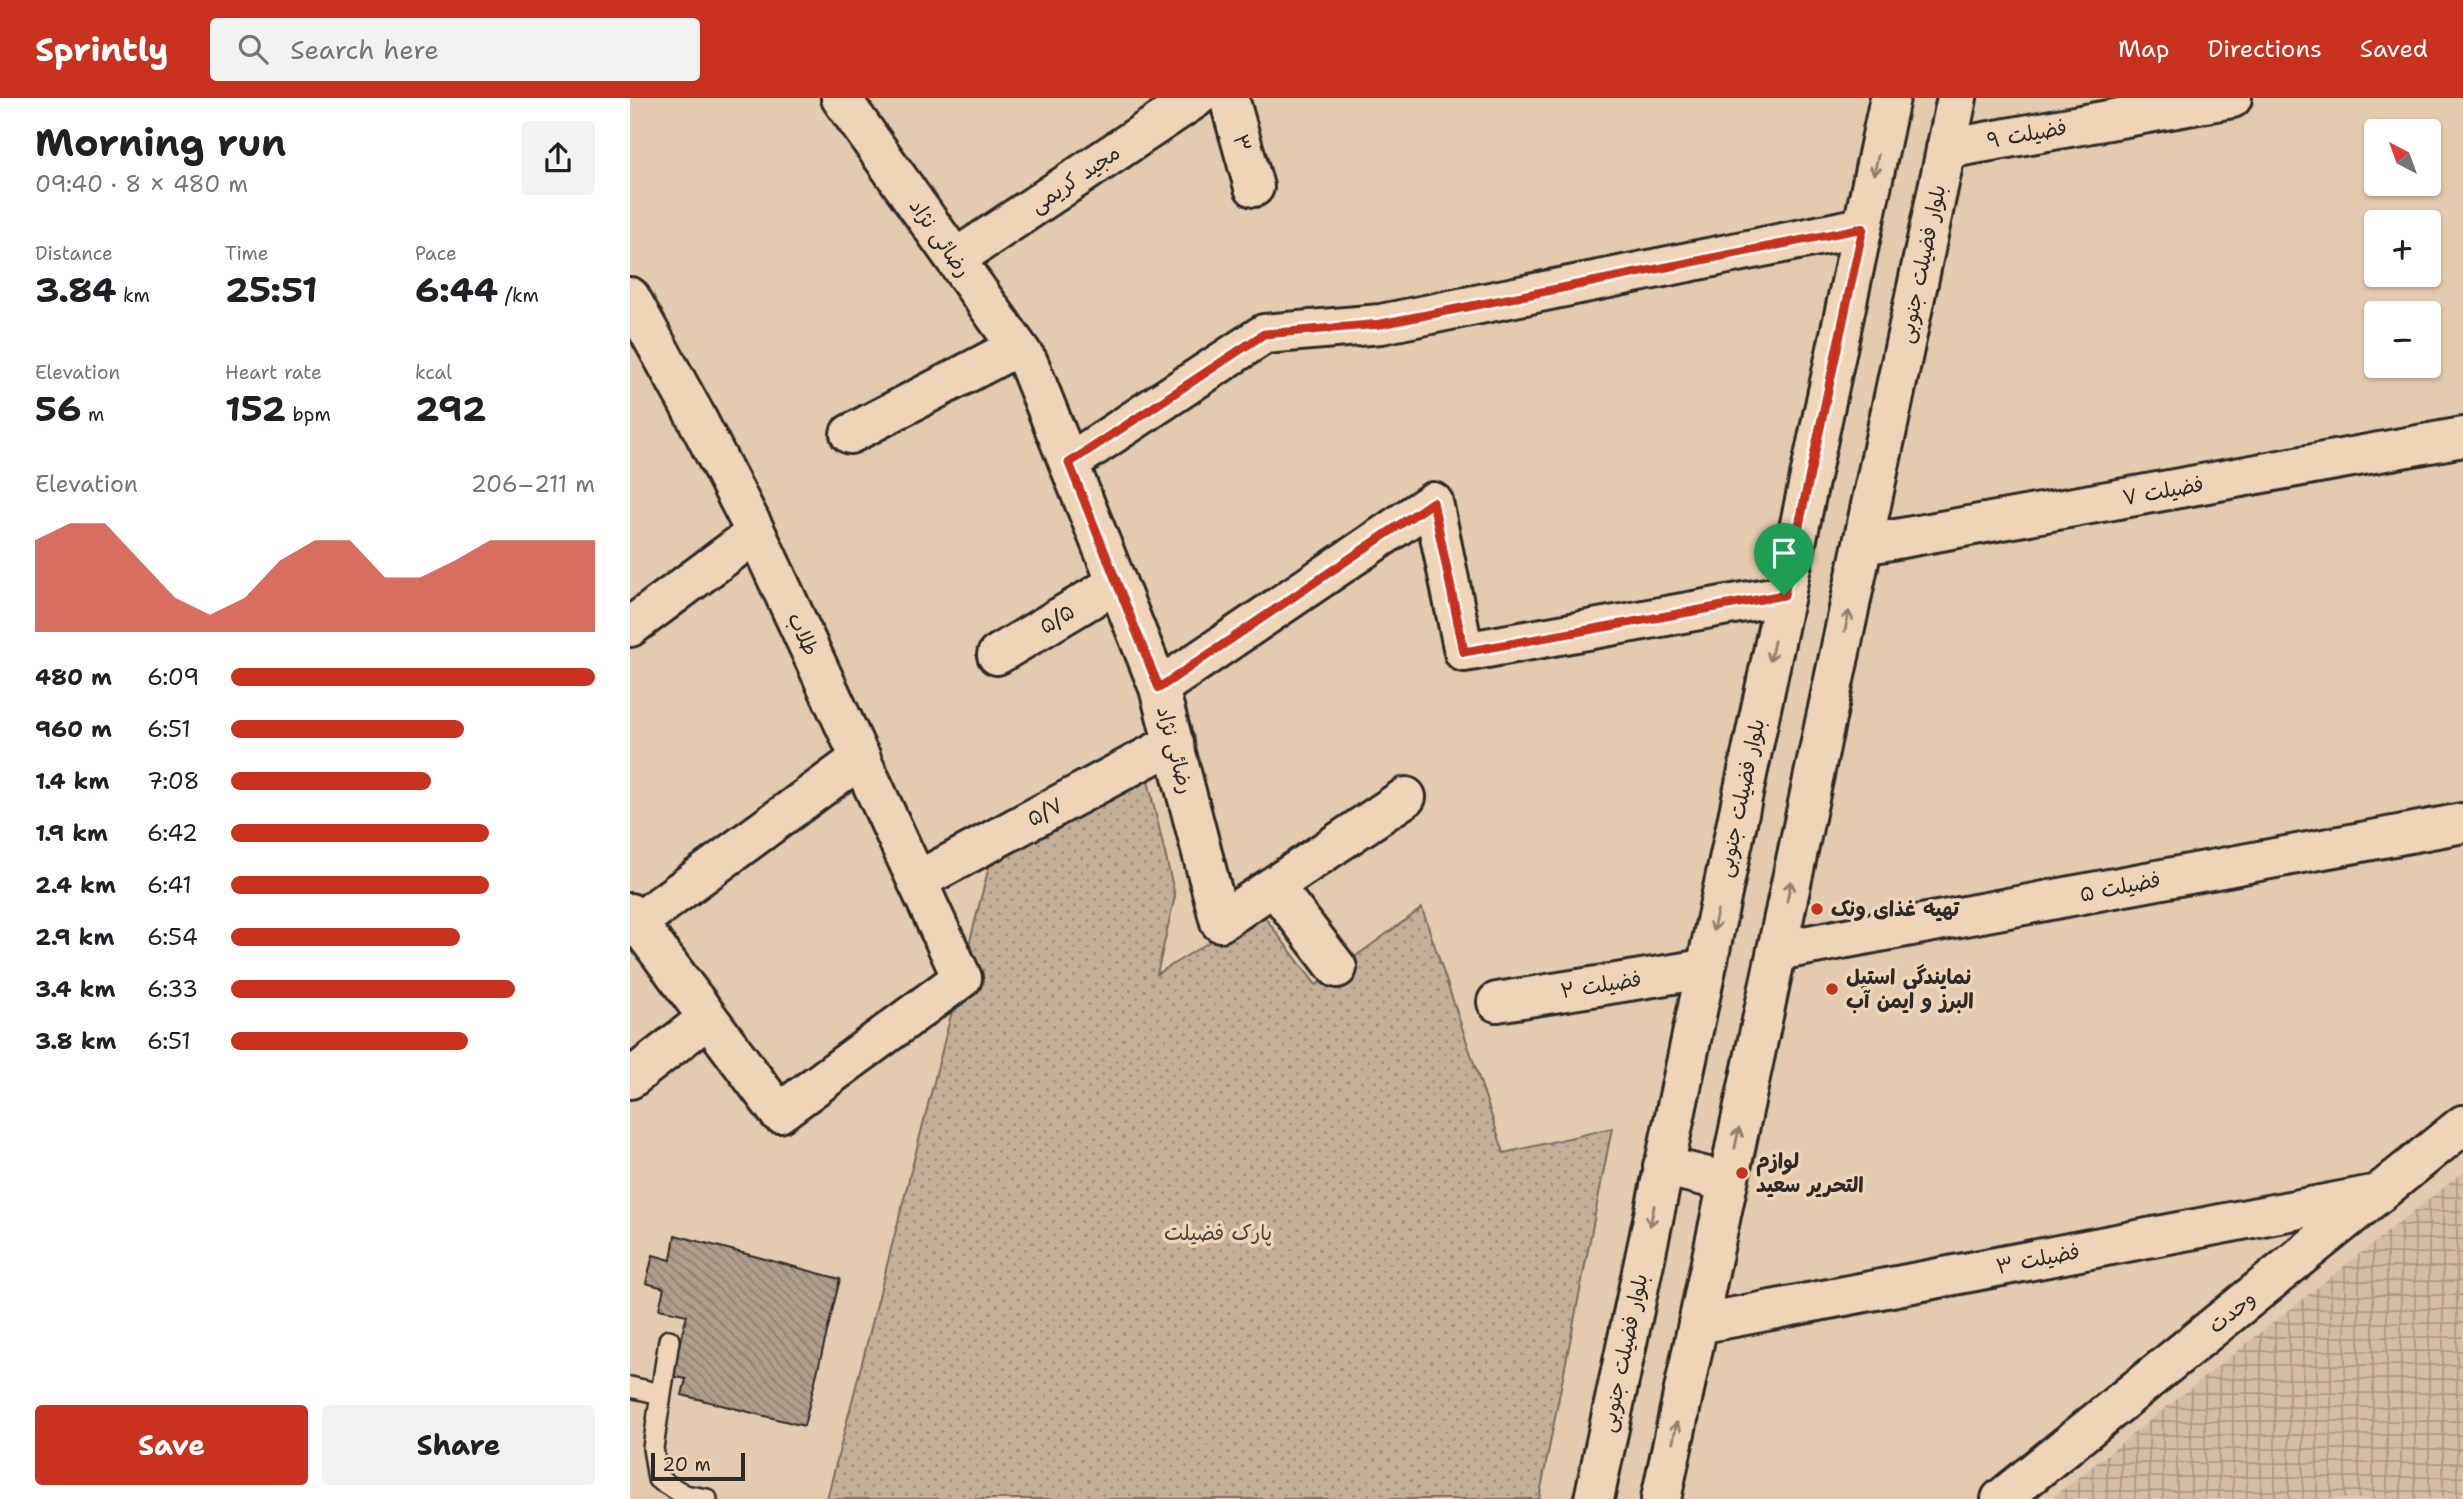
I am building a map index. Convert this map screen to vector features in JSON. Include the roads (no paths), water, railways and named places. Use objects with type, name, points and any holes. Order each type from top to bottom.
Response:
[{"type":"street","name":"رضائی نژاد","points":[[841,98],[1028,362],[1159,688],[1220,922],[1406,797]]},
{"type":"street","name":"مجید کریمی","points":[[955,259],[1196,98]]},
{"type":"street","name":"۳","points":[[1229,98],[1254,187]]},
{"type":"street","name":"بلوار فضیلت جنوبی","points":[[1594,1499],[1662,1166],[1890,98]]},
{"type":"street","name":"بلوار فضیلت جنوبی","points":[[1661,1499],[1957,98]]},
{"type":"street","name":"فضیلت ۹","points":[[1946,149],[2232,98]]},
{"type":"street","points":[[1069,463],[1264,334],[1381,324],[1863,228]]},
{"type":"street","name":"طلاب","points":[[630,297],[756,533],[962,978],[779,1113],[708,1017]]},
{"type":"street","points":[[850,434],[1017,347]]},
{"type":"street","name":"فضیلت ۷","points":[[1863,545],[2463,437]]},
{"type":"street","points":[[1159,688],[1433,502],[1464,652],[1784,595]]},
{"type":"street","points":[[630,627],[756,533]]},
{"type":"street","name":"۵/۵","points":[[997,654],[1117,583]]},
{"type":"street","name":"۵/۷","points":[[917,881],[1174,743]]},
{"type":"street","points":[[630,1079],[708,1017],[632,921],[861,758]]},
{"type":"street","name":"فضیلت ۵","points":[[1777,951],[2463,823]]},
{"type":"street","points":[[1274,886],[1337,968]]},
{"type":"street","name":"فضیلت ۲","points":[[1497,1002],[1704,969]]},
{"type":"street","name":"وحدت","points":[[2001,1499],[2463,1125]]},
{"type":"street","points":[[1662,1166],[1728,1182]]},
{"type":"street","name":"فضیلت ۳","points":[[1698,1324],[2378,1194]]},
{"type":"lane","points":[[669,1340],[653,1448],[658,1479],[685,1494],[707,1499]]},
{"type":"lane","points":[[630,1387],[661,1394]]},
{"type":"place","name":"تهیه غذای ونک","points":[[1817,909]]},
{"type":"place","name":"نمایندگی استيل البرز و ایمن آب","points":[[1832,989]]},
{"type":"place","name":"لوازم التحریر سعید","points":[[1742,1173]]},
{"type":"park label","name":"پارک فضیلت","points":[[1218,1233]]}]
